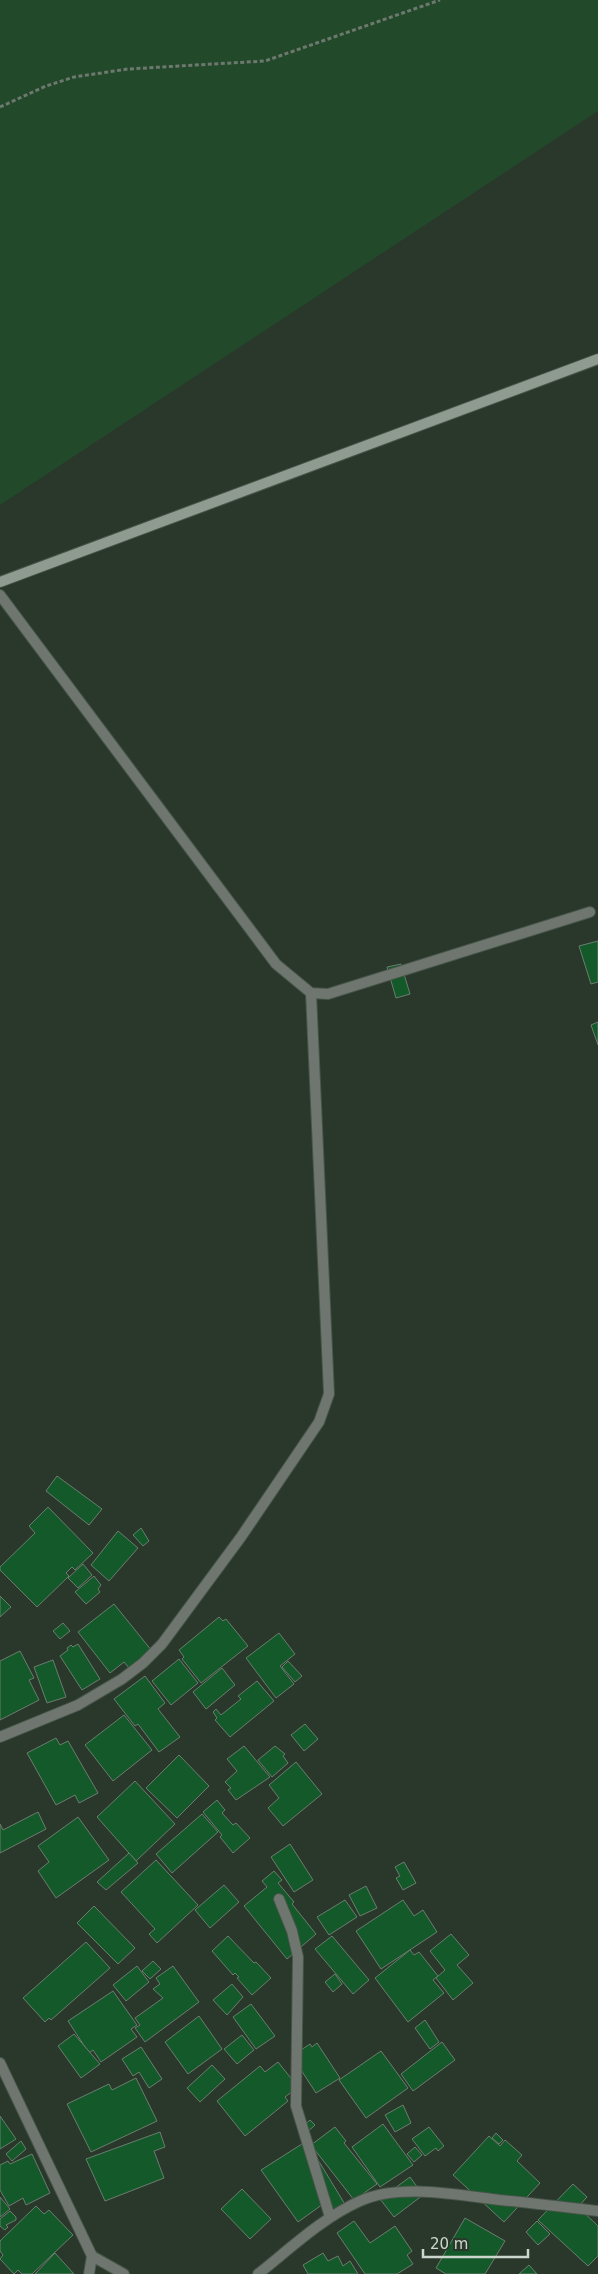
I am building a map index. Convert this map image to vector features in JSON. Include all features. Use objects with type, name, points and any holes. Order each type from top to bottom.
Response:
[{"type":"main road","points":[[0,582],[598,359]]},
{"type":"street","points":[[0,595],[276,964],[311,993],[328,994],[590,912]]},
{"type":"street","points":[[0,1737],[78,1704],[122,1679],[143,1664],[162,1644],[241,1537],[319,1422],[329,1394],[311,993]]},
{"type":"street","points":[[279,1898],[292,1931],[298,1957],[296,2106],[330,2216]]},
{"type":"street","points":[[0,2063],[92,2256],[89,2274]]},
{"type":"street","points":[[258,2274],[330,2216],[362,2200],[386,2194],[416,2192],[451,2194],[598,2211]]},
{"type":"street","points":[[92,2256],[124,2274]]},
{"type":"path","points":[[0,107],[46,86],[74,77],[128,69],[265,61],[440,0]]},
{"type":"green space","points":[[0,0],[598,0],[598,111],[0,505]]},
{"type":"building","points":[[598,941],[598,982],[591,984],[579,946]]},
{"type":"building","points":[[401,964],[410,994],[396,998],[387,967]]},
{"type":"building","points":[[598,1022],[598,1045],[591,1025]]},
{"type":"building","points":[[57,1476],[102,1509],[89,1525],[46,1491]]},
{"type":"building","points":[[48,1507],[93,1553],[75,1570],[72,1567],[66,1573],[69,1576],[37,1607],[0,1570],[0,1567],[35,1533],[29,1526]]},
{"type":"building","points":[[141,1528],[149,1541],[143,1546],[133,1535]]},
{"type":"building","points":[[118,1531],[138,1548],[109,1581],[91,1565]]},
{"type":"building","points":[[83,1564],[92,1575],[78,1588],[68,1578]]},
{"type":"building","points":[[94,1576],[101,1585],[98,1589],[100,1592],[86,1604],[75,1592]]},
{"type":"building","points":[[0,1596],[11,1607],[0,1617]]},
{"type":"building","points":[[114,1604],[152,1651],[130,1669],[124,1662],[110,1673],[78,1632]]},
{"type":"building","points":[[219,1617],[223,1621],[226,1619],[248,1646],[201,1683],[182,1659],[184,1657],[179,1650]]},
{"type":"building","points":[[63,1623],[70,1631],[60,1639],[53,1631]]},
{"type":"building","points":[[279,1633],[295,1654],[280,1666],[294,1684],[276,1698],[246,1658]]},
{"type":"building","points":[[78,1644],[100,1679],[82,1690],[60,1656],[71,1645],[73,1647]]},
{"type":"building","points":[[20,1651],[34,1678],[29,1680],[39,1700],[0,1720],[0,1661]]},
{"type":"building","points":[[179,1659],[198,1683],[171,1705],[152,1681]]},
{"type":"building","points":[[53,1660],[66,1697],[47,1703],[34,1667]]},
{"type":"building","points":[[288,1661],[302,1676],[295,1682],[282,1667]]},
{"type":"building","points":[[222,1668],[235,1685],[206,1709],[193,1692]]},
{"type":"building","points":[[145,1676],[165,1703],[158,1709],[180,1737],[159,1752],[138,1724],[135,1726],[114,1699]]},
{"type":"building","points":[[257,1681],[274,1701],[230,1737],[215,1720],[217,1718],[213,1712],[216,1709],[221,1715],[241,1699],[238,1696]]},
{"type":"building","points":[[124,1715],[152,1750],[113,1781],[85,1745]]},
{"type":"building","points":[[305,1724],[318,1739],[304,1751],[291,1735]]},
{"type":"building","points":[[56,1738],[60,1745],[68,1741],[98,1793],[79,1803],[75,1795],[56,1805],[27,1753]]},
{"type":"building","points":[[244,1746],[270,1777],[236,1800],[228,1790],[231,1788],[225,1782],[237,1771],[227,1759]]},
{"type":"building","points":[[275,1746],[285,1754],[283,1756],[288,1763],[272,1777],[258,1760]]},
{"type":"building","points":[[179,1755],[209,1786],[177,1818],[146,1788]]},
{"type":"building","points":[[296,1762],[322,1794],[283,1826],[268,1808],[279,1798],[269,1785]]},
{"type":"building","points":[[135,1781],[175,1824],[136,1861],[97,1817]]},
{"type":"building","points":[[217,1800],[225,1810],[222,1813],[233,1825],[236,1823],[250,1838],[233,1853],[220,1837],[222,1835],[203,1812]]},
{"type":"building","points":[[38,1812],[46,1829],[0,1853],[0,1824],[3,1830]]},
{"type":"building","points":[[202,1814],[218,1832],[172,1873],[156,1854]]},
{"type":"building","points":[[78,1817],[109,1860],[56,1898],[38,1871],[49,1862],[38,1846]]},
{"type":"building","points":[[290,1844],[313,1880],[294,1892],[271,1857]]},
{"type":"building","points":[[129,1853],[138,1863],[106,1890],[97,1882]]},
{"type":"building","points":[[156,1860],[198,1905],[157,1943],[149,1934],[155,1929],[121,1892]]},
{"type":"building","points":[[404,1862],[416,1883],[403,1890],[396,1878],[400,1876],[395,1867]]},
{"type":"building","points":[[274,1871],[282,1880],[278,1883],[294,1902],[292,1904],[316,1934],[287,1959],[244,1906],[267,1887],[262,1881]]},
{"type":"building","points":[[224,1885],[239,1902],[210,1928],[195,1910]]},
{"type":"building","points":[[366,1886],[377,1908],[360,1916],[349,1895]]},
{"type":"building","points":[[345,1900],[357,1917],[329,1935],[317,1917]]},
{"type":"building","points":[[403,1900],[414,1916],[423,1910],[437,1932],[381,1969],[356,1931]]},
{"type":"building","points":[[94,1906],[135,1948],[118,1964],[77,1923]]},
{"type":"building","points":[[451,1934],[469,1955],[457,1965],[473,1983],[453,2000],[436,1978],[445,1970],[430,1951]]},
{"type":"building","points":[[228,1936],[271,1978],[252,1995],[237,1978],[239,1977],[235,1973],[233,1975],[212,1951]]},
{"type":"building","points":[[332,1936],[369,1980],[353,1994],[315,1949]]},
{"type":"building","points":[[86,1942],[110,1968],[51,2020],[49,2018],[45,2022],[23,1998]]},
{"type":"building","points":[[410,1950],[414,1955],[419,1952],[438,1976],[433,1980],[444,1993],[408,2022],[375,1978]]},
{"type":"building","points":[[153,1961],[161,1969],[150,1979],[142,1971]]},
{"type":"building","points":[[137,1966],[149,1982],[126,2001],[113,1985]]},
{"type":"building","points":[[173,1966],[199,2002],[145,2042],[135,2028],[140,2025],[135,2018],[163,1998],[153,1989],[160,1984],[156,1978]]},
{"type":"building","points":[[335,1974],[342,1984],[333,1992],[325,1982]]},
{"type":"building","points":[[232,1984],[243,1997],[227,2015],[213,2000]]},
{"type":"building","points":[[113,1991],[137,2025],[131,2029],[137,2037],[101,2062],[93,2050],[89,2053],[68,2021]]},
{"type":"building","points":[[251,2004],[275,2036],[256,2049],[233,2017]]},
{"type":"building","points":[[199,2016],[222,2049],[188,2074],[165,2042]]},
{"type":"building","points":[[425,2020],[439,2042],[430,2049],[415,2028]]},
{"type":"building","points":[[74,2034],[100,2064],[81,2078],[58,2046]]},
{"type":"building","points":[[242,2035],[254,2050],[237,2064],[224,2049]]},
{"type":"building","points":[[442,2042],[455,2060],[413,2091],[401,2074]]},
{"type":"building","points":[[317,2043],[340,2078],[316,2093],[292,2056],[310,2044],[312,2047]]},
{"type":"building","points":[[141,2047],[162,2079],[149,2088],[139,2072],[133,2076],[122,2059]]},
{"type":"building","points":[[381,2051],[408,2088],[366,2118],[339,2080]]},
{"type":"building","points":[[278,2062],[298,2087],[285,2097],[288,2101],[245,2136],[217,2101],[260,2066],[265,2072]]},
{"type":"building","points":[[212,2065],[225,2079],[200,2102],[187,2088]]},
{"type":"building","points":[[136,2078],[157,2121],[91,2152],[67,2104],[109,2084],[112,2090]]},
{"type":"building","points":[[403,2105],[411,2123],[395,2132],[385,2115]]},
{"type":"building","points":[[0,2116],[16,2139],[0,2149]]},
{"type":"building","points":[[310,2120],[315,2125],[304,2135],[299,2130]]},
{"type":"building","points":[[383,2124],[413,2165],[380,2187],[352,2147]]},
{"type":"building","points":[[335,2127],[346,2141],[344,2143],[377,2184],[354,2200],[311,2145]]},
{"type":"building","points":[[429,2127],[444,2146],[438,2151],[436,2148],[425,2156],[412,2139]]},
{"type":"building","points":[[160,2132],[165,2147],[154,2151],[164,2178],[105,2201],[86,2159]]},
{"type":"building","points":[[496,2133],[503,2140],[499,2144],[492,2138]]},
{"type":"building","points":[[489,2136],[500,2146],[505,2140],[522,2155],[517,2161],[540,2183],[504,2222],[453,2175]]},
{"type":"building","points":[[21,2141],[26,2149],[12,2161],[6,2154]]},
{"type":"building","points":[[305,2142],[309,2145],[346,2206],[330,2215],[323,2204],[298,2222],[261,2170]]},
{"type":"building","points":[[415,2147],[422,2155],[414,2162],[407,2154]]},
{"type":"building","points":[[32,2154],[50,2193],[26,2205],[23,2198],[9,2206],[0,2190],[0,2165],[8,2161],[10,2164]]},
{"type":"building","points":[[410,2177],[423,2195],[394,2217],[380,2199]]},
{"type":"building","points":[[573,2184],[587,2197],[578,2207],[598,2226],[598,2256],[588,2266],[538,2220]]},
{"type":"building","points":[[242,2189],[271,2219],[250,2239],[221,2209]]},
{"type":"building","points":[[0,2197],[10,2209],[0,2217]]},
{"type":"building","points":[[36,2206],[44,2214],[49,2210],[73,2235],[32,2274],[22,2274],[18,2270],[14,2274],[0,2259],[3,2255],[0,2251],[0,2241]]},
{"type":"building","points":[[10,2211],[16,2217],[16,2220],[6,2225],[8,2227],[5,2230],[0,2226],[0,2219]]},
{"type":"building","points":[[465,2218],[505,2241],[485,2274],[446,2274],[436,2268]]},
{"type":"building","points":[[354,2221],[370,2243],[395,2226],[412,2251],[407,2255],[413,2264],[397,2274],[365,2274],[337,2233]]},
{"type":"building","points":[[537,2221],[550,2234],[538,2245],[526,2232]]},
{"type":"building","points":[[55,2253],[74,2274],[35,2274]]},
{"type":"building","points":[[323,2253],[328,2261],[338,2256],[343,2266],[350,2261],[358,2274],[308,2274],[303,2265]]},
{"type":"building","points":[[529,2265],[537,2274],[519,2274]]}]
